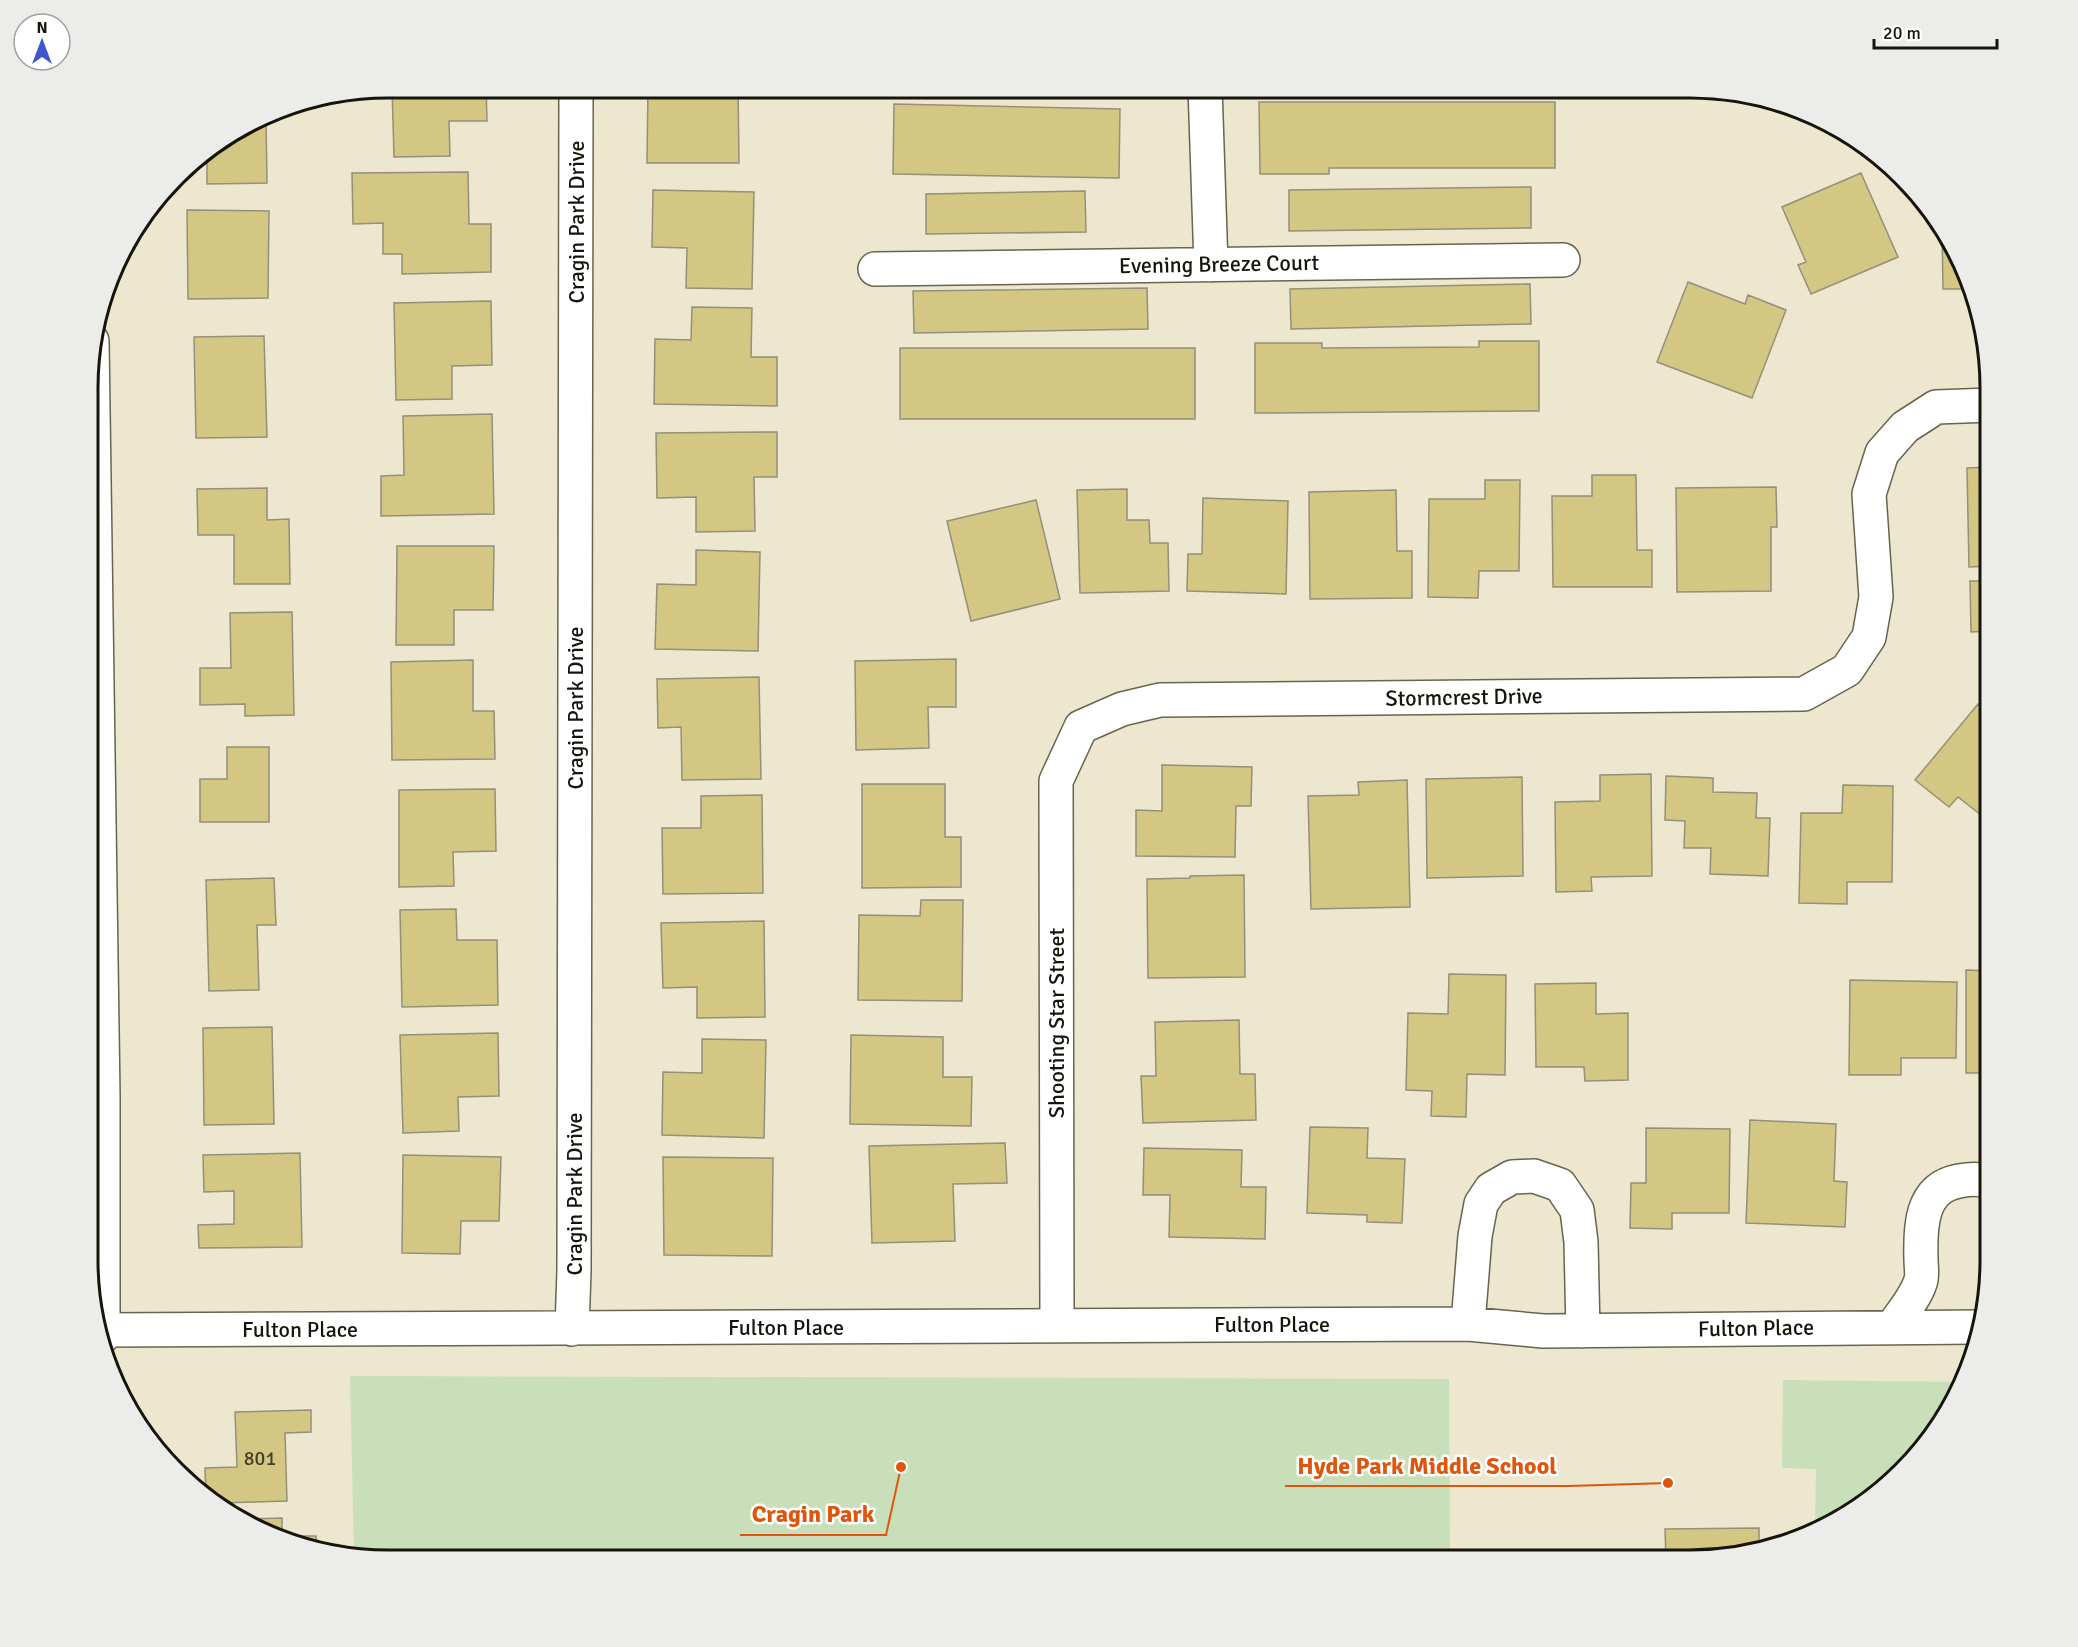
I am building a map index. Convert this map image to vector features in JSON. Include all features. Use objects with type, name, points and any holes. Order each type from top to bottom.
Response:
[{"type":"street","name":"Cragin Park Drive","points":[[572,1329],[576,98]]},
{"type":"street","points":[[1205,98],[1211,265]]},
{"type":"street","name":"Evening Breeze Court","points":[[876,269],[1563,260]]},
{"type":"street","name":"Stormcrest Drive","points":[[1081,727],[1122,709],[1160,700],[1804,694],[1847,670],[1869,637],[1876,597],[1869,494],[1882,453],[1905,427],[1935,406],[1980,405]]},
{"type":"street","name":"Shooting Star Street","points":[[1057,1325],[1056,781],[1081,727]]},
{"type":"street","points":[[98,1164],[102,1312]]},
{"type":"street","points":[[1468,1324],[1475,1236],[1481,1204],[1491,1189],[1512,1177],[1534,1176],[1560,1185],[1577,1210],[1581,1242],[1583,1330]]},
{"type":"street","points":[[1893,1326],[1921,1281],[1920,1231],[1927,1202],[1949,1183],[1968,1179],[1980,1180]]},
{"type":"street","name":"Fulton Place","points":[[107,1333],[1057,1325],[1468,1324],[1544,1330],[1973,1327]]},
{"type":"green space","points":[[350,1376],[1449,1379],[1450,1550],[388,1550],[354,1547]]},
{"type":"green space","points":[[1783,1380],[1953,1382],[1932,1420],[1908,1451],[1867,1489],[1819,1520],[1815,1521],[1816,1469],[1782,1468]]},
{"type":"building","points":[[392,98],[486,98],[487,121],[449,121],[450,156],[394,157]]},
{"type":"building","points":[[648,98],[738,98],[739,163],[647,163]]},
{"type":"building","points":[[1259,102],[1555,102],[1555,168],[1329,168],[1329,174],[1260,174]]},
{"type":"building","points":[[894,104],[1120,109],[1119,178],[893,174]]},
{"type":"building","points":[[266,124],[267,183],[207,184],[207,161],[227,146]]},
{"type":"building","points":[[468,172],[469,224],[491,224],[491,272],[402,274],[402,254],[383,254],[383,223],[353,224],[352,173]]},
{"type":"building","points":[[1861,173],[1898,257],[1811,294],[1798,265],[1806,262],[1782,207]]},
{"type":"building","points":[[1531,187],[1531,228],[1289,231],[1289,190]]},
{"type":"building","points":[[653,190],[754,192],[752,289],[686,288],[687,248],[652,247]]},
{"type":"building","points":[[1085,191],[1086,232],[926,234],[926,194]]},
{"type":"building","points":[[187,210],[269,211],[268,298],[188,299]]},
{"type":"building","points":[[1942,243],[1963,289],[1943,289]]},
{"type":"building","points":[[1688,282],[1745,304],[1748,295],[1786,310],[1752,398],[1657,362]]},
{"type":"building","points":[[1530,284],[1531,324],[1291,329],[1290,289]]},
{"type":"building","points":[[1147,288],[1148,329],[914,333],[913,291]]},
{"type":"building","points":[[491,301],[492,365],[452,366],[452,399],[396,400],[394,303]]},
{"type":"building","points":[[692,307],[752,308],[751,357],[777,357],[777,406],[654,404],[655,339],[691,340]]},
{"type":"building","points":[[264,336],[267,437],[196,438],[194,337]]},
{"type":"building","points":[[1479,341],[1539,341],[1539,411],[1255,413],[1255,343],[1322,343],[1322,348],[1479,347]]},
{"type":"building","points":[[900,348],[1195,348],[1195,419],[900,419]]},
{"type":"building","points":[[492,414],[494,514],[381,516],[381,476],[404,475],[403,416]]},
{"type":"building","points":[[777,432],[777,477],[754,477],[755,531],[696,532],[696,497],[657,498],[656,433]]},
{"type":"building","points":[[1980,467],[1980,566],[1969,567],[1967,468]]},
{"type":"building","points":[[1592,475],[1636,475],[1637,550],[1652,550],[1652,587],[1553,587],[1552,496],[1592,496]]},
{"type":"building","points":[[1485,480],[1520,480],[1519,571],[1479,571],[1478,598],[1428,597],[1429,499],[1485,499]]},
{"type":"building","points":[[1776,487],[1777,527],[1771,527],[1771,591],[1677,592],[1676,488]]},
{"type":"building","points":[[267,488],[267,520],[289,519],[290,584],[234,584],[234,535],[198,535],[197,489]]},
{"type":"building","points":[[1127,489],[1127,520],[1149,520],[1150,543],[1168,543],[1169,591],[1080,593],[1077,490]]},
{"type":"building","points":[[1396,490],[1397,551],[1412,551],[1412,598],[1310,599],[1309,492]]},
{"type":"building","points":[[1203,498],[1288,501],[1286,594],[1187,591],[1188,554],[1202,554]]},
{"type":"building","points":[[1036,500],[1060,599],[971,621],[947,521]]},
{"type":"building","points":[[397,546],[494,546],[493,610],[454,610],[454,645],[396,645]]},
{"type":"building","points":[[696,550],[760,552],[758,651],[655,649],[657,584],[696,585]]},
{"type":"building","points":[[1970,581],[1980,581],[1980,632],[1971,632]]},
{"type":"building","points":[[292,612],[294,715],[245,716],[245,704],[200,705],[200,668],[231,668],[230,613]]},
{"type":"building","points":[[956,659],[956,707],[928,707],[929,748],[856,750],[855,661]]},
{"type":"building","points":[[473,660],[473,711],[494,711],[495,759],[392,760],[391,662]]},
{"type":"building","points":[[759,677],[761,779],[682,780],[681,727],[658,728],[657,679]]},
{"type":"building","points":[[1978,704],[1980,706],[1980,814],[1958,797],[1949,807],[1915,780]]},
{"type":"building","points":[[227,747],[269,747],[269,822],[200,822],[200,779],[227,779]]},
{"type":"building","points":[[1162,765],[1252,767],[1251,806],[1236,806],[1235,857],[1136,856],[1136,810],[1162,811]]},
{"type":"building","points":[[1651,774],[1652,876],[1591,877],[1592,891],[1556,892],[1555,802],[1600,801],[1600,775]]},
{"type":"building","points":[[1666,776],[1713,778],[1713,792],[1757,793],[1756,818],[1770,818],[1768,876],[1710,874],[1711,848],[1684,848],[1685,821],[1665,820]]},
{"type":"building","points":[[1522,777],[1523,876],[1427,878],[1426,779]]},
{"type":"building","points":[[1407,780],[1410,907],[1311,909],[1308,796],[1359,795],[1358,782]]},
{"type":"building","points":[[862,784],[945,784],[945,837],[961,837],[961,887],[862,888]]},
{"type":"building","points":[[1843,785],[1893,786],[1892,882],[1847,882],[1847,904],[1799,903],[1801,813],[1842,813]]},
{"type":"building","points":[[495,789],[496,851],[453,852],[454,886],[399,887],[399,790]]},
{"type":"building","points":[[762,795],[763,893],[663,894],[662,828],[701,828],[701,796]]},
{"type":"building","points":[[1244,875],[1245,977],[1148,978],[1147,879]]},
{"type":"building","points":[[274,878],[276,925],[257,925],[259,990],[209,991],[206,880]]},
{"type":"building","points":[[921,900],[963,900],[962,1001],[858,1000],[859,915],[920,916]]},
{"type":"building","points":[[456,909],[457,940],[497,940],[498,1005],[402,1007],[400,910]]},
{"type":"building","points":[[764,921],[765,1017],[697,1018],[697,987],[663,988],[661,923]]},
{"type":"building","points":[[1966,970],[1980,971],[1980,1073],[1966,1073]]},
{"type":"building","points":[[1449,974],[1506,975],[1505,1075],[1467,1074],[1466,1117],[1431,1116],[1432,1091],[1406,1090],[1408,1013],[1448,1014]]},
{"type":"building","points":[[1850,980],[1957,982],[1956,1058],[1901,1058],[1901,1075],[1849,1075]]},
{"type":"building","points":[[1596,983],[1596,1014],[1628,1013],[1628,1080],[1585,1081],[1584,1067],[1536,1067],[1535,984]]},
{"type":"building","points":[[1239,1020],[1240,1074],[1255,1074],[1256,1120],[1143,1123],[1141,1076],[1156,1076],[1155,1022]]},
{"type":"building","points":[[272,1027],[274,1124],[204,1125],[203,1028]]},
{"type":"building","points":[[498,1033],[499,1096],[458,1097],[459,1131],[403,1133],[400,1035]]},
{"type":"building","points":[[851,1035],[943,1037],[943,1077],[972,1077],[971,1126],[850,1124]]},
{"type":"building","points":[[702,1039],[766,1040],[764,1138],[662,1135],[663,1072],[702,1073]]},
{"type":"building","points":[[1750,1120],[1836,1124],[1834,1181],[1847,1182],[1845,1227],[1746,1223]]},
{"type":"building","points":[[1310,1127],[1368,1128],[1367,1158],[1405,1159],[1402,1223],[1367,1222],[1367,1215],[1307,1213]]},
{"type":"building","points":[[1646,1128],[1730,1129],[1729,1213],[1672,1213],[1672,1229],[1630,1228],[1631,1183],[1646,1183]]},
{"type":"building","points":[[1005,1143],[1007,1183],[953,1184],[955,1241],[872,1243],[869,1146]]},
{"type":"building","points":[[1144,1148],[1242,1150],[1241,1187],[1266,1187],[1265,1239],[1169,1237],[1170,1195],[1143,1195]]},
{"type":"building","points":[[300,1153],[302,1247],[199,1248],[198,1225],[234,1224],[234,1191],[204,1192],[203,1155]]},
{"type":"building","points":[[403,1155],[501,1157],[499,1221],[461,1221],[460,1254],[402,1253]]},
{"type":"building","points":[[663,1157],[773,1158],[772,1256],[664,1255]]},
{"type":"building","points":[[311,1410],[311,1432],[285,1433],[287,1501],[230,1503],[206,1485],[205,1468],[237,1467],[235,1412]]},
{"type":"building","points":[[282,1518],[282,1529],[259,1520],[257,1519]]},
{"type":"building","points":[[1759,1528],[1759,1541],[1709,1549],[1666,1550],[1665,1529]]},
{"type":"building","points":[[301,1536],[316,1536],[316,1541]]},
{"type":"place","name":"Cragin Park","points":[[901,1467]]},
{"type":"place","name":"Hyde Park Middle School","points":[[1668,1483]]}]
